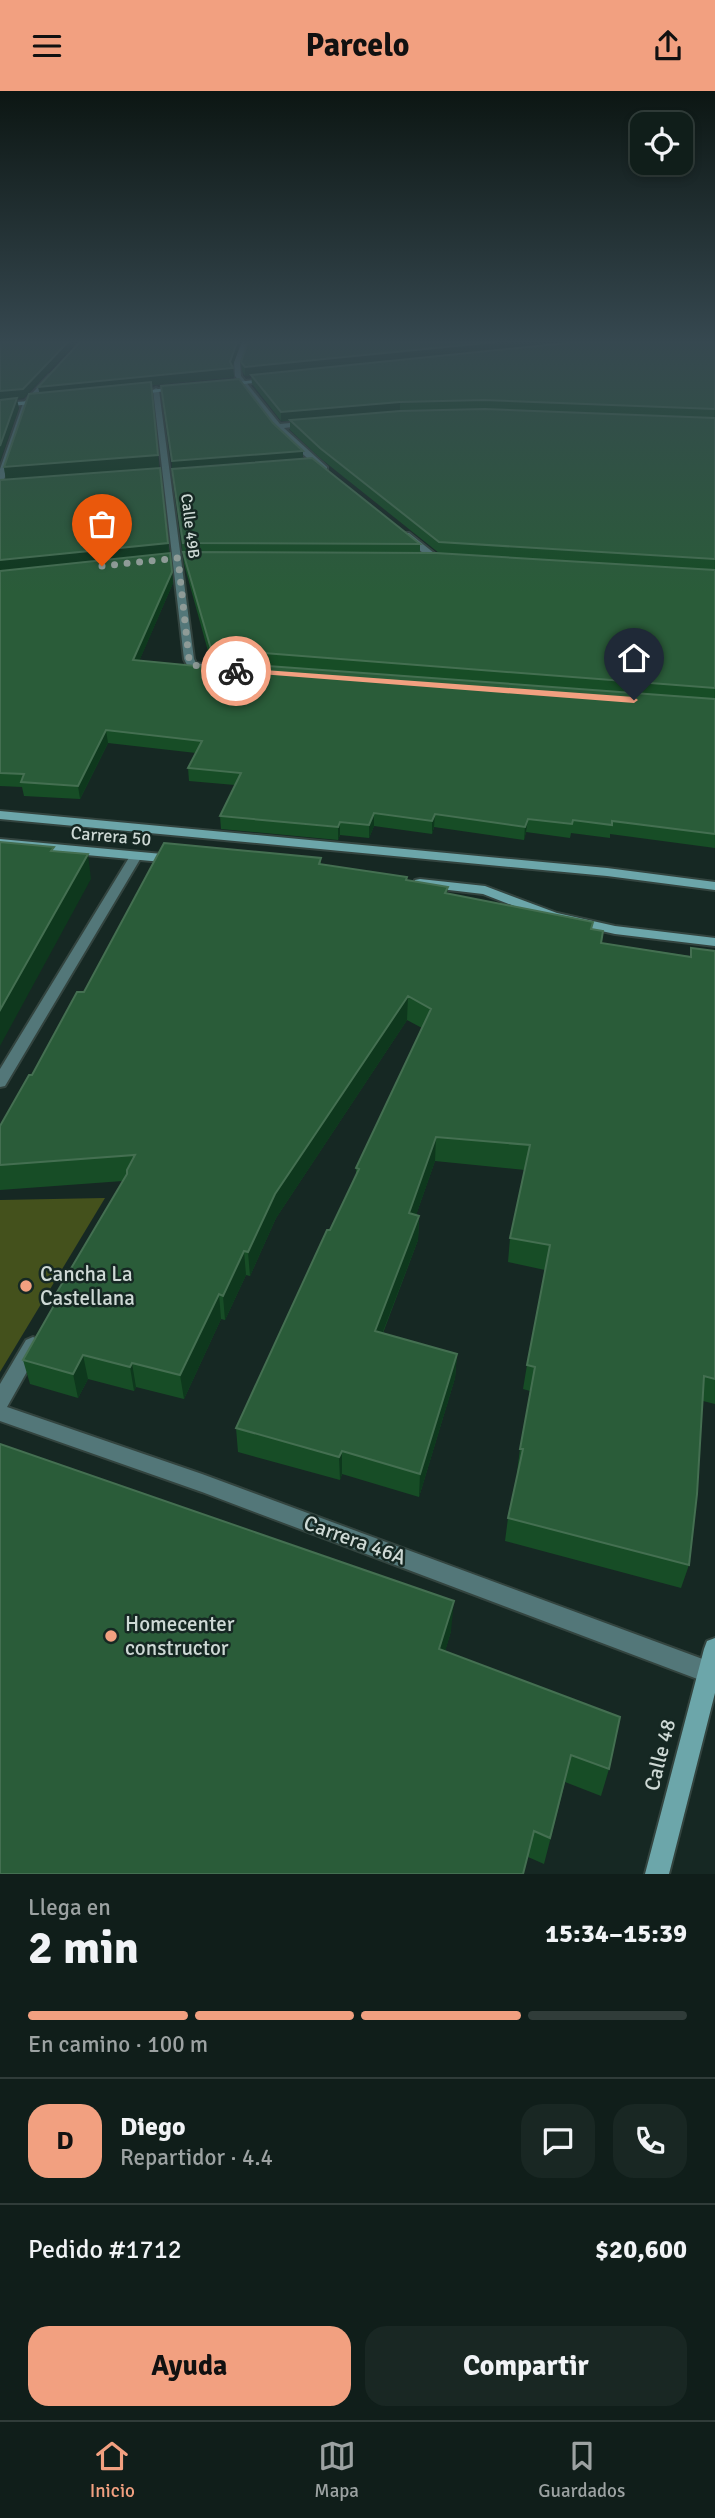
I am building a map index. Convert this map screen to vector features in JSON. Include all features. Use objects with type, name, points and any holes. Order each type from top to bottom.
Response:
[{"type":"street","points":[[0,480],[19,425]]},
{"type":"street","name":"Calle 49B","points":[[160,425],[189,659],[192,665],[229,670]]},
{"type":"street","points":[[278,426],[289,425]]},
{"type":"street","points":[[278,426],[335,478]]},
{"type":"street","points":[[302,463],[315,462]]},
{"type":"street","points":[[152,474],[180,472]]},
{"type":"street","points":[[0,486],[14,485]]},
{"type":"street","points":[[396,527],[436,559]]},
{"type":"street","points":[[164,560],[191,558]]},
{"type":"street","points":[[422,559],[450,560]]},
{"type":"street","name":"Carrera 50","points":[[0,815],[593,870],[715,886]]},
{"type":"street","name":"Carrera 50","points":[[0,843],[189,861]]},
{"type":"street","points":[[0,1082],[136,856]]},
{"type":"street","points":[[404,882],[485,890],[553,916],[615,930],[715,942]]},
{"type":"street","points":[[0,1401],[45,1326]]},
{"type":"street","name":"Carrera 46A","points":[[0,1413],[202,1483],[709,1672]]},
{"type":"street","name":"Calle 48","points":[[657,1874],[715,1649]]},
{"type":"green space","name":"Cancha La Castellana","points":[[105,1198],[0,1372],[0,1200]]},
{"type":"building","points":[[0,425],[7,425],[0,446]]},
{"type":"building","points":[[18,425],[155,425],[158,455],[4,467]]},
{"type":"building","points":[[167,425],[275,425],[303,451],[172,461]]},
{"type":"building","points":[[296,425],[715,425],[715,559],[439,542],[320,448]]},
{"type":"building","points":[[312,458],[420,544],[183,543],[172,469]]},
{"type":"building","points":[[160,468],[168,543],[0,560],[0,480]]},
{"type":"building","points":[[183,552],[436,553],[715,570],[715,688],[211,649]]},
{"type":"building","points":[[170,553],[172,572],[133,660],[216,668],[215,662],[715,699],[715,834],[612,821],[612,825],[573,820],[572,824],[528,819],[525,827],[435,814],[432,821],[374,813],[369,825],[340,822],[338,827],[220,816],[241,773],[188,768],[202,741],[106,730],[78,786],[21,782],[24,774],[0,773],[0,571]]},
{"type":"building","points":[[0,842],[54,847],[51,851],[88,854],[0,1010]]},
{"type":"building","points":[[164,843],[321,858],[319,864],[407,877],[406,880],[448,887],[445,893],[593,922],[591,929],[603,931],[601,943],[691,957],[691,948],[715,951],[715,1379],[704,1376],[697,1494],[689,1565],[508,1518],[523,1449],[520,1449],[535,1367],[527,1365],[550,1245],[510,1238],[530,1145],[436,1137],[409,1213],[419,1216],[375,1331],[457,1354],[420,1474],[342,1451],[339,1457],[236,1428],[327,1230],[330,1230],[359,1169],[356,1168],[431,1009],[408,996],[275,1194],[248,1252],[244,1251],[223,1296],[219,1294],[180,1375],[132,1363],[130,1367],[83,1355],[73,1374],[23,1360],[61,1293],[57,1292],[127,1174],[135,1155],[0,1165],[0,1126],[29,1075],[32,1075],[77,992],[84,992]]},
{"type":"building","points":[[0,1444],[454,1601],[439,1649],[620,1717],[609,1769],[571,1755],[550,1838],[534,1831],[523,1874],[0,1874]]},
{"type":"way so far","points":[[102,566],[178,558],[189,659],[192,665],[236,671]]},
{"type":"place","name":"Cancha La Castellana","points":[[26,1286]]},
{"type":"place","name":"Homecenter constructor","points":[[111,1636]]},
{"type":"route","points":[[236,671],[634,700]]}]
